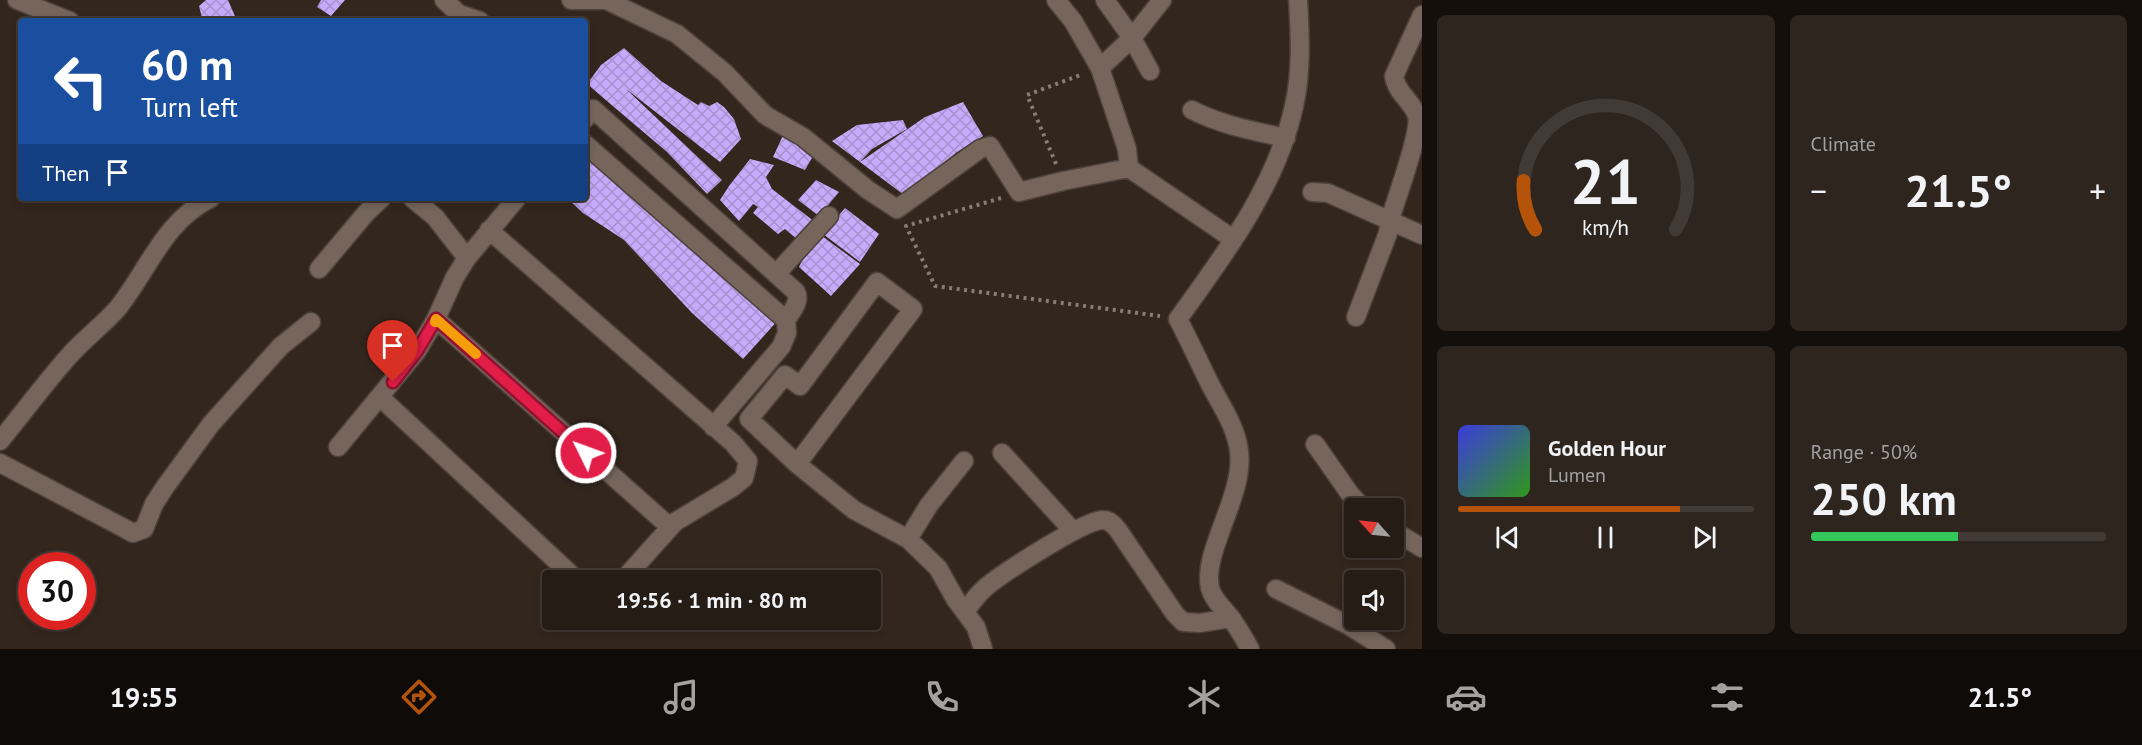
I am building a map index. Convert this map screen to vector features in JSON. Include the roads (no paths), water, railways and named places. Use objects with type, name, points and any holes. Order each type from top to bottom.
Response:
[{"type":"street","points":[[17,0],[62,18]]},
{"type":"street","points":[[444,0],[461,12],[475,18]]},
{"type":"street","points":[[571,0],[606,0],[677,34],[725,73],[765,115],[803,137],[868,190],[897,209],[980,149],[990,146],[1018,192],[1129,168],[1233,239]]},
{"type":"street","points":[[1056,0],[1073,21],[1100,68],[1127,149],[1129,168]]},
{"type":"street","points":[[1106,0],[1132,38],[1150,71]]},
{"type":"street","points":[[1100,68],[1132,38],[1162,0]]},
{"type":"street","points":[[1250,649],[1210,588],[1210,570],[1240,471],[1240,451],[1234,429],[1178,319],[1253,207],[1286,138],[1295,103],[1299,69],[1298,0]]},
{"type":"street","points":[[1356,317],[1385,243],[1417,130],[1417,115],[1395,85],[1394,76],[1422,15]]},
{"type":"street","points":[[588,110],[777,273],[799,296],[786,320],[787,333],[781,347],[713,426]]},
{"type":"street","points":[[1192,110],[1242,129],[1286,138]]},
{"type":"street","points":[[588,147],[786,320]]},
{"type":"street","points":[[1312,192],[1328,193],[1422,235]]},
{"type":"street","points":[[0,441],[70,355],[117,309],[169,231],[182,216],[204,201]]},
{"type":"street","points":[[319,268],[379,201]]},
{"type":"street","points":[[416,201],[435,217],[467,258]]},
{"type":"street","points":[[338,447],[381,398],[417,351],[467,258],[514,201]]},
{"type":"street","points":[[777,273],[829,216]]},
{"type":"street","points":[[489,230],[733,443],[748,461],[744,478],[734,487],[683,516],[670,527],[632,570]]},
{"type":"street","points":[[797,464],[914,309],[877,282],[800,386],[785,375],[749,419],[797,464],[854,510],[908,539],[938,568],[964,612],[976,627],[983,649]]},
{"type":"street","points":[[436,319],[670,527]]},
{"type":"street","points":[[0,463],[133,533],[138,532],[144,529],[154,504],[174,472],[212,424],[281,345],[311,322]]},
{"type":"street","points":[[381,398],[566,570]]},
{"type":"street","points":[[1316,444],[1354,498]]},
{"type":"street","points":[[1002,453],[1074,531]]},
{"type":"street","points":[[908,539],[929,505],[964,461]]},
{"type":"street","points":[[964,612],[984,589],[1002,575],[1074,531],[1102,520],[1111,522],[1118,530],[1175,614],[1183,622],[1200,623],[1231,618]]},
{"type":"street","points":[[1404,537],[1422,548]]},
{"type":"street","points":[[1276,589],[1348,625],[1386,649]]}]
